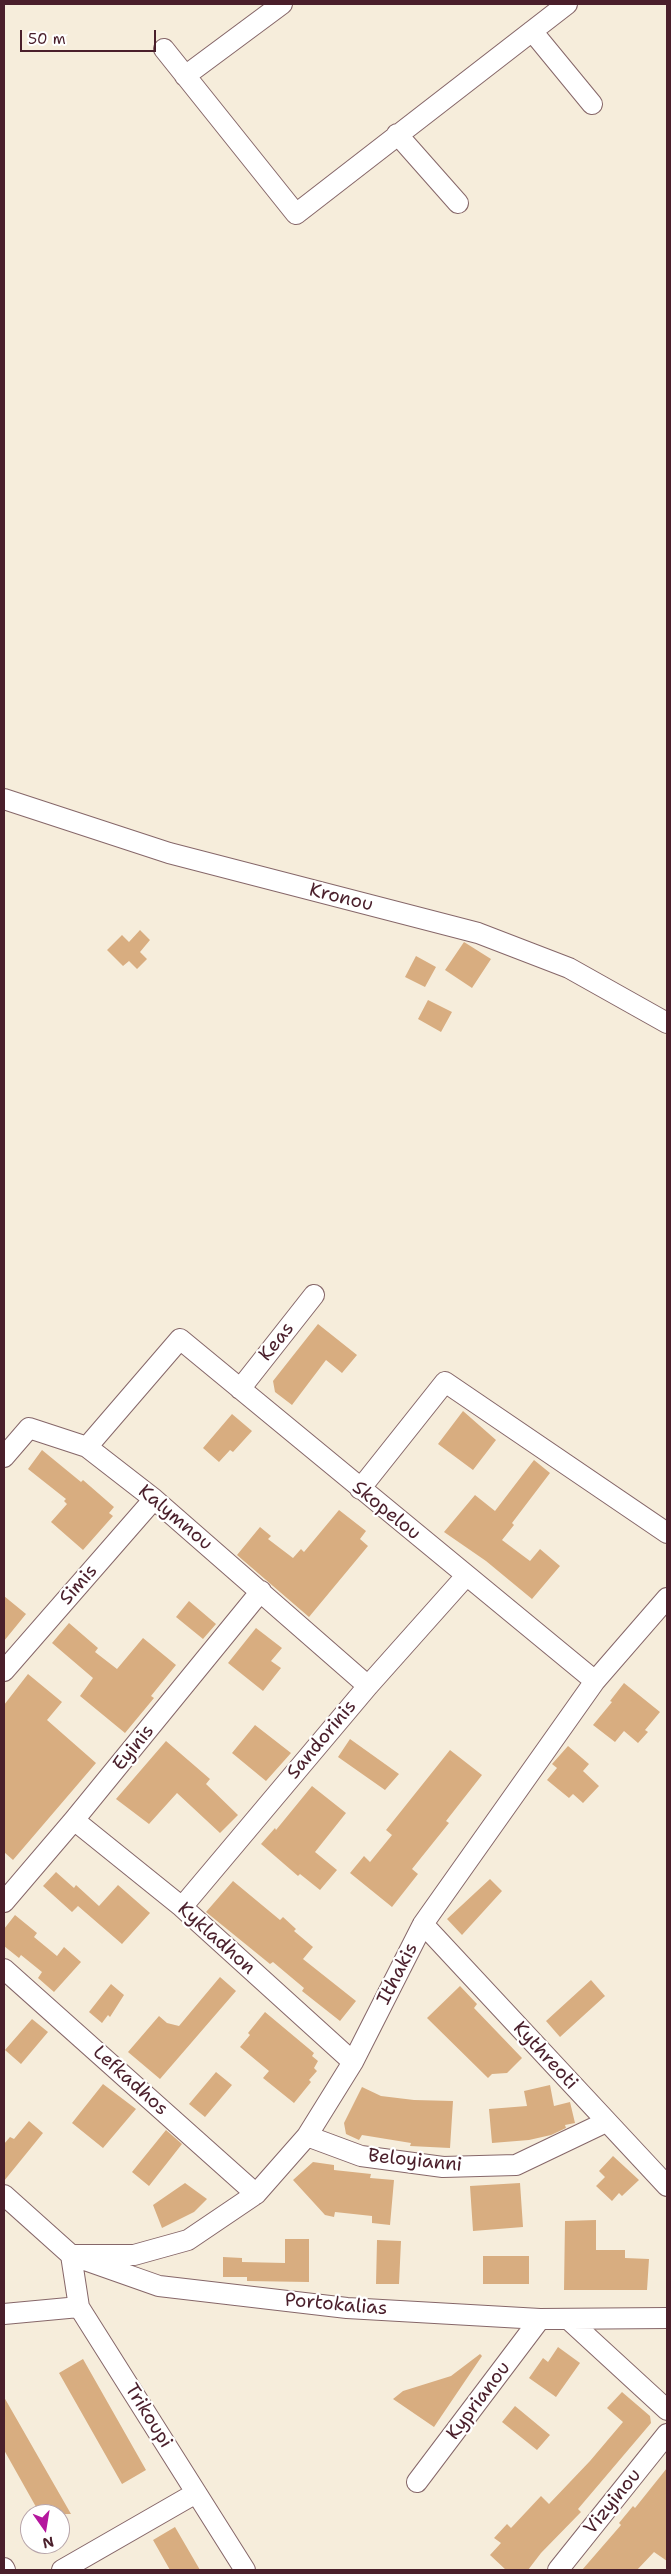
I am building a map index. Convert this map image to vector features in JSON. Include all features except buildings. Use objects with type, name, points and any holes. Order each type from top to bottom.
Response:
[{"type":"street","points":[[185,76],[282,4]]},
{"type":"street","points":[[164,49],[296,214],[567,4]]},
{"type":"street","points":[[532,31],[592,104]]},
{"type":"street","points":[[397,134],[458,203]]},
{"type":"street","name":"Kronou","points":[[4,799],[169,853],[478,933],[569,968],[667,1023]]},
{"type":"street","name":"Keas","points":[[240,1389],[314,1295]]},
{"type":"street","name":"Skopelou","points":[[88,1447],[180,1339],[595,1681]]},
{"type":"street","points":[[360,1489],[445,1382],[667,1534]]},
{"type":"street","points":[[4,1457],[29,1428],[88,1447]]},
{"type":"street","name":"Kalymnou","points":[[88,1447],[154,1499],[368,1686]]},
{"type":"street","name":"Simis","points":[[4,1671],[154,1499]]},
{"type":"street","name":"Sandorinis","points":[[182,1907],[368,1686],[466,1576]]},
{"type":"street","name":"Eyinis","points":[[4,1902],[74,1820],[261,1591]]},
{"type":"street","name":"Ithakis","points":[[71,2255],[134,2255],[188,2240],[256,2194],[307,2136],[353,2062],[423,1924],[595,1681],[667,1598]]},
{"type":"street","name":"Kykladhon","points":[[74,1820],[182,1907],[353,2062]]},
{"type":"street","name":"Kythreoti","points":[[423,1924],[667,2186]]},
{"type":"street","name":"Lefkadhos","points":[[4,1969],[256,2194]]},
{"type":"street","name":"Beloyianni","points":[[307,2136],[361,2156],[424,2165],[443,2167],[516,2165],[606,2122]]},
{"type":"street","name":"Portokalias","points":[[4,2195],[71,2255],[159,2286],[347,2308],[540,2319],[667,2318]]},
{"type":"street","name":"Trikoupi","points":[[71,2255],[79,2307],[245,2570]]},
{"type":"street","points":[[4,2314],[79,2307]]},
{"type":"street","name":"Kyprianou","points":[[417,2482],[540,2319]]},
{"type":"street","points":[[568,2319],[667,2410]]},
{"type":"street","name":"Vizyinou","points":[[558,2570],[667,2434]]},
{"type":"street","points":[[62,2570],[196,2493]]}]
